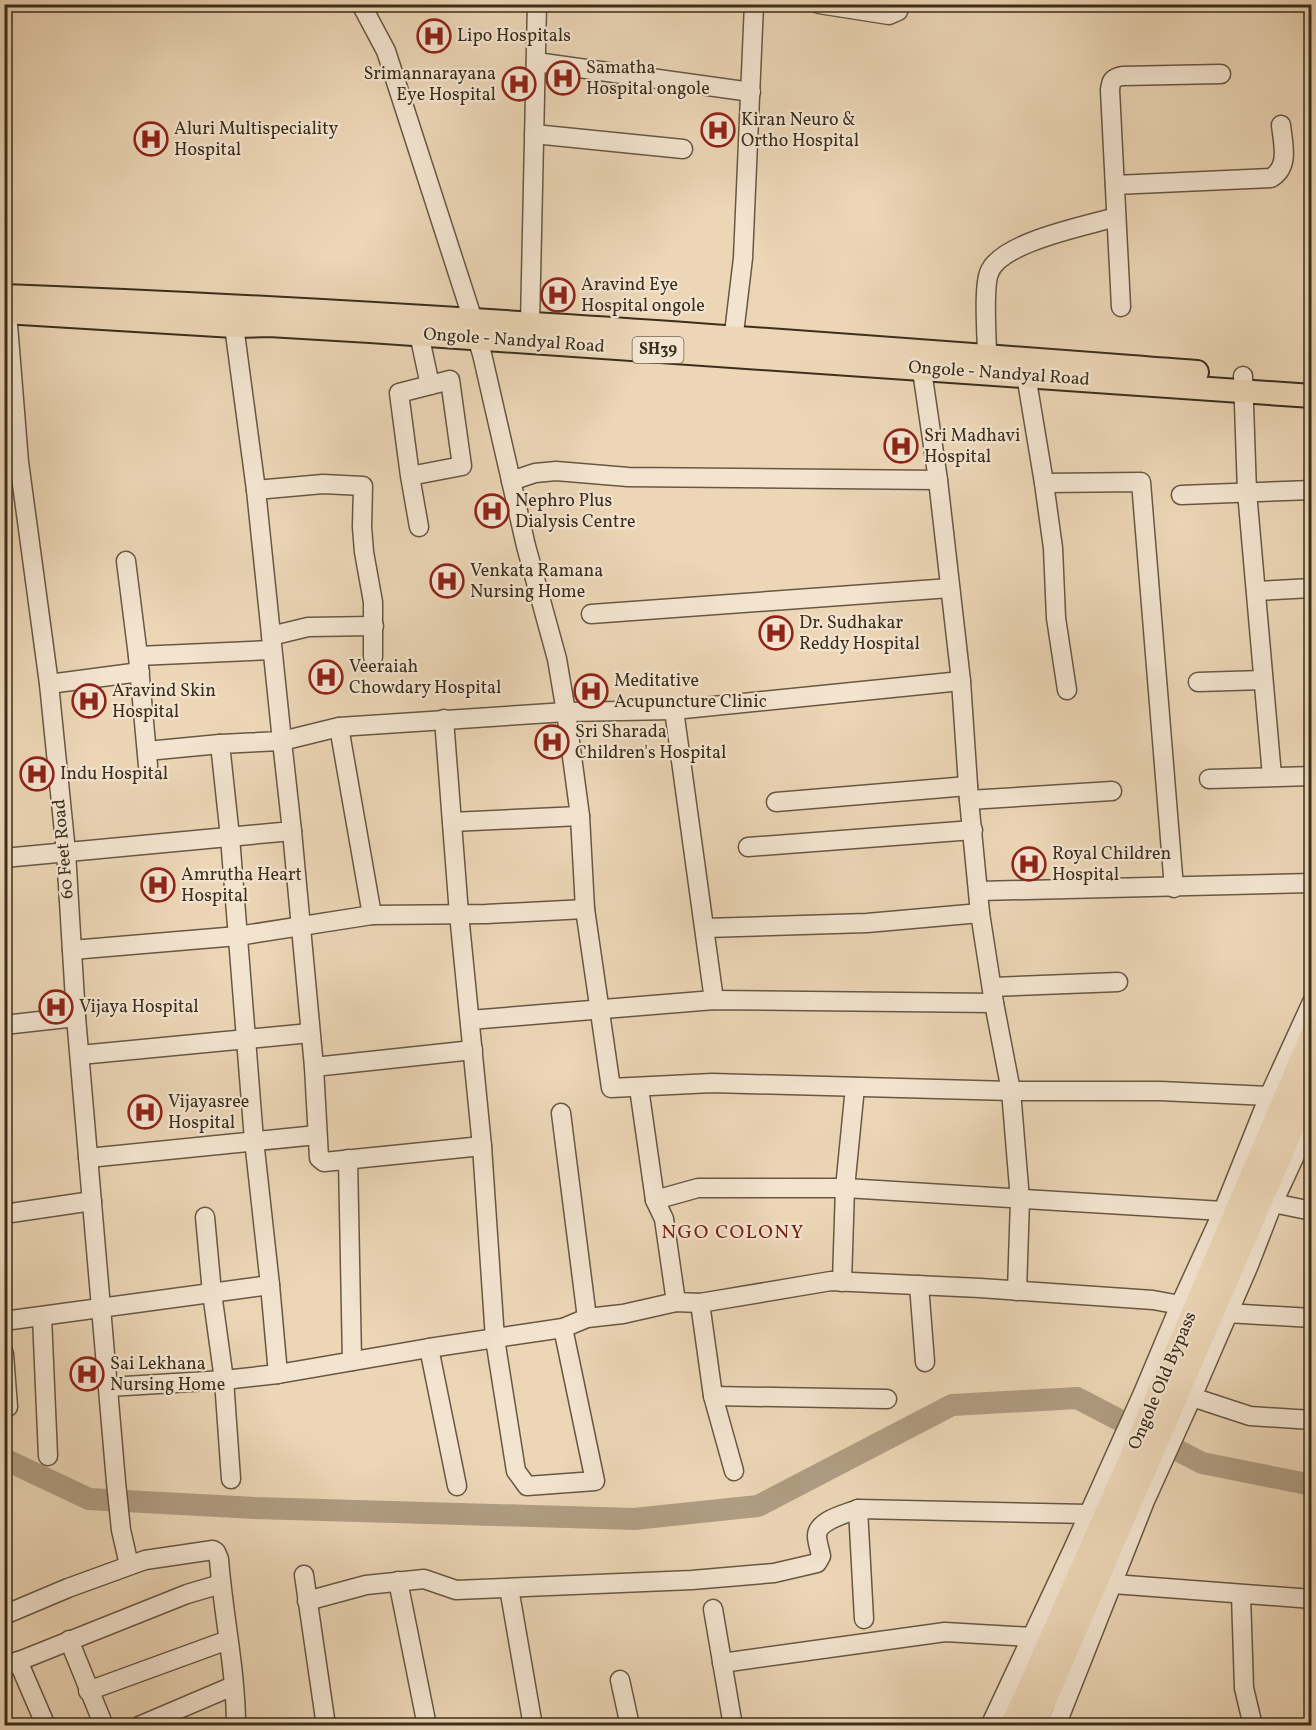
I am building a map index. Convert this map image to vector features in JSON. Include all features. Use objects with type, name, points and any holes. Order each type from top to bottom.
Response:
[{"type":"main road","name":"Ongole - Nandyal Road","points":[[6,304],[234,326],[370,322],[419,334],[530,323],[733,346]]},
{"type":"main road","name":"Ongole - Nandyal Road","points":[[6,304],[370,322],[921,359],[1026,375],[1243,383],[1311,381]]},
{"type":"main road","name":"Ongole - Nandyal Road","points":[[921,359],[987,356],[1243,383],[1311,396]]},
{"type":"main road","name":"Ongole Old Bypass","points":[[1170,1400],[1311,1034]]},
{"type":"main road","name":"Ongole Old Bypass","points":[[1012,1725],[1138,1461],[1170,1400],[1311,1083]]},
{"type":"main road","name":"Ongole Old Bypass","points":[[1034,1725],[1138,1461]]},
{"type":"street","points":[[361,4],[386,51],[475,329],[526,546],[557,659],[580,816],[585,909],[610,1088],[712,1083],[1011,1091],[1160,1091],[1269,1096]]},
{"type":"street","points":[[530,323],[537,4]]},
{"type":"street","points":[[733,346],[743,258],[754,4]]},
{"type":"street","points":[[819,4],[889,15],[898,11],[900,4]]},
{"type":"street","points":[[536,62],[751,92]]},
{"type":"street","points":[[1121,308],[1111,81],[1115,77],[1122,76],[1221,74]]},
{"type":"street","points":[[1114,185],[1271,178],[1278,174],[1284,161],[1281,125]]},
{"type":"street","points":[[534,134],[683,149]]},
{"type":"street","points":[[987,356],[987,288],[989,273],[996,262],[1009,251],[1031,242],[1116,217]]},
{"type":"street","name":"60 Feet Road","points":[[6,304],[12,463],[49,684],[66,852],[76,1017],[116,1482],[121,1530],[129,1565]]},
{"type":"street","points":[[234,326],[256,490],[292,831],[314,1067],[319,1158],[324,1162],[482,1146]]},
{"type":"street","points":[[419,334],[430,385]]},
{"type":"street","points":[[921,359],[938,480],[961,681],[968,793],[981,913],[1011,1091],[1020,1200],[1017,1291]]},
{"type":"street","points":[[1026,375],[1053,548],[1056,618],[1067,690]]},
{"type":"street","points":[[410,476],[462,466],[450,380],[399,393],[410,476],[419,527]]},
{"type":"street","points":[[1243,383],[1247,492],[1272,777]]},
{"type":"street","points":[[511,481],[535,473],[556,471],[627,477],[938,480]]},
{"type":"street","points":[[1044,483],[1141,482],[1174,888]]},
{"type":"street","points":[[256,490],[323,484],[363,486],[362,527],[373,602],[373,657]]},
{"type":"street","points":[[1181,495],[1311,490]]},
{"type":"street","points":[[126,561],[139,664],[147,758],[220,744],[282,741],[339,727],[566,712],[674,710],[961,681]]},
{"type":"street","points":[[591,614],[950,588]]},
{"type":"street","points":[[1256,591],[1311,588]]},
{"type":"street","points":[[49,684],[139,664],[272,643],[308,627],[374,626]]},
{"type":"street","points":[[1198,682],[1263,680]]},
{"type":"street","points":[[674,710],[714,1000]]},
{"type":"street","points":[[444,719],[459,914],[482,1146],[495,1339],[516,1471],[527,1486],[595,1481],[563,1328]]},
{"type":"street","points":[[339,727],[372,915]]},
{"type":"street","points":[[220,744],[230,837],[254,1140],[278,1374]]},
{"type":"street","points":[[1209,779],[1311,776]]},
{"type":"street","points":[[776,802],[968,793],[1113,791]]},
{"type":"street","points":[[452,822],[580,816]]},
{"type":"street","points":[[748,847],[973,830]]},
{"type":"street","points":[[4,858],[292,831]]},
{"type":"street","points":[[980,891],[1311,883]]},
{"type":"street","points":[[72,950],[238,936],[372,915],[555,912],[585,909]]},
{"type":"street","points":[[705,928],[867,923],[981,913]]},
{"type":"street","points":[[470,1020],[714,1000],[993,995],[1118,982]]},
{"type":"street","points":[[1170,1400],[1180,1305],[1223,1211],[1269,1096],[1311,1002]]},
{"type":"street","points":[[4,1025],[76,1017]]},
{"type":"street","points":[[80,1055],[310,1033]]},
{"type":"street","points":[[314,1067],[473,1050]]},
{"type":"street","points":[[842,1282],[845,1188],[855,1087]]},
{"type":"street","points":[[639,1088],[655,1200],[664,1219],[676,1302]]},
{"type":"street","points":[[561,1113],[587,1318]]},
{"type":"street","points":[[990,1725],[1088,1514],[1138,1461],[1170,1400],[1227,1313],[1311,1119]]},
{"type":"street","points":[[88,1158],[317,1135]]},
{"type":"street","points":[[348,1159],[352,1361]]},
{"type":"street","points":[[655,1200],[698,1188],[845,1188],[1223,1211]]},
{"type":"street","points":[[4,1214],[92,1202]]},
{"type":"street","points":[[1273,1203],[1311,1211]]},
{"type":"street","points":[[205,1217],[212,1293],[224,1380],[231,1479]]},
{"type":"street","points":[[109,1387],[224,1380],[278,1374],[429,1347],[563,1328],[587,1318],[623,1314],[676,1302],[700,1303],[831,1281],[1153,1300],[1180,1305]]},
{"type":"street","points":[[919,1285],[925,1362]]},
{"type":"street","points":[[4,1321],[270,1286]]},
{"type":"street","points":[[700,1303],[712,1396],[734,1471]]},
{"type":"street","points":[[1227,1313],[1311,1318]]},
{"type":"street","points":[[42,1317],[48,1456]]},
{"type":"street","points":[[429,1347],[457,1486]]},
{"type":"street","points":[[4,1354],[8,1407]]},
{"type":"street","points":[[712,1396],[887,1399]]},
{"type":"street","points":[[1170,1400],[1250,1416],[1311,1420]]},
{"type":"street","points":[[1056,1725],[1113,1584],[1138,1461]]},
{"type":"street","points":[[307,1601],[366,1585],[424,1579],[456,1590],[692,1580],[774,1573],[817,1563],[822,1556],[817,1537],[820,1528],[835,1518],[858,1509],[1088,1514]]},
{"type":"street","points":[[858,1509],[864,1619]]},
{"type":"street","points":[[4,1615],[68,1588],[145,1560],[213,1550],[219,1559],[231,1657],[236,1725]]},
{"type":"street","points":[[304,1575],[326,1725]]},
{"type":"street","points":[[398,1581],[428,1725]]},
{"type":"street","points":[[46,1725],[11,1664],[187,1594],[221,1584]]},
{"type":"street","points":[[1113,1584],[1311,1599]]},
{"type":"street","points":[[509,1588],[533,1725]]},
{"type":"street","points":[[1241,1595],[1244,1688],[1253,1725]]},
{"type":"street","points":[[713,1610],[733,1725]]},
{"type":"street","points":[[722,1663],[945,1632],[1031,1637]]},
{"type":"street","points":[[69,1640],[88,1691],[104,1725]]},
{"type":"street","points":[[88,1691],[228,1640]]},
{"type":"street","points":[[620,1680],[630,1725]]},
{"type":"street","points":[[139,1725],[233,1686]]},
{"type":"waterway","points":[[4,1459],[89,1499],[255,1508],[634,1519],[758,1506],[952,1405],[1077,1398],[1202,1463],[1312,1485]]},
{"type":"place","name":"Lipo Hospitals","points":[[434,36]]},
{"type":"place","name":"Samatha Hospital ongole","points":[[563,78]]},
{"type":"place","name":"Srimannarayana Eye Hospital","points":[[519,84]]},
{"type":"place","name":"Kiran Neuro & Ortho Hospital","points":[[718,130]]},
{"type":"place","name":"Aluri Multispeciality Hospital","points":[[151,139]]},
{"type":"place","name":"Aravind Eye Hospital ongole","points":[[558,295]]},
{"type":"place","name":"Sri Madhavi Hospital","points":[[901,446]]},
{"type":"place","name":"Nephro Plus Dialysis Centre","points":[[492,511]]},
{"type":"place","name":"Venkata Ramana Nursing Home","points":[[447,581]]},
{"type":"place","name":"Dr. Sudhakar Reddy Hospital","points":[[776,633]]},
{"type":"place","name":"Veeraiah Chowdary Hospital","points":[[326,677]]},
{"type":"place","name":"Meditative Acupuncture Clinic","points":[[591,691]]},
{"type":"place","name":"Aravind Skin Hospital","points":[[89,701]]},
{"type":"place","name":"Sri Sharada Children's Hospital","points":[[552,742]]},
{"type":"place","name":"Indu Hospital","points":[[37,774]]},
{"type":"place","name":"Royal Children Hospital","points":[[1029,864]]},
{"type":"place","name":"Amrutha Heart Hospital","points":[[158,885]]},
{"type":"place","name":"Vijaya Hospital","points":[[56,1007]]},
{"type":"place","name":"Vijayasree Hospital","points":[[145,1112]]},
{"type":"place","name":"Sai Lekhana Nursing Home","points":[[87,1374]]},
{"type":"district","name":"NGO COLONY","points":[[733,1233]]}]
